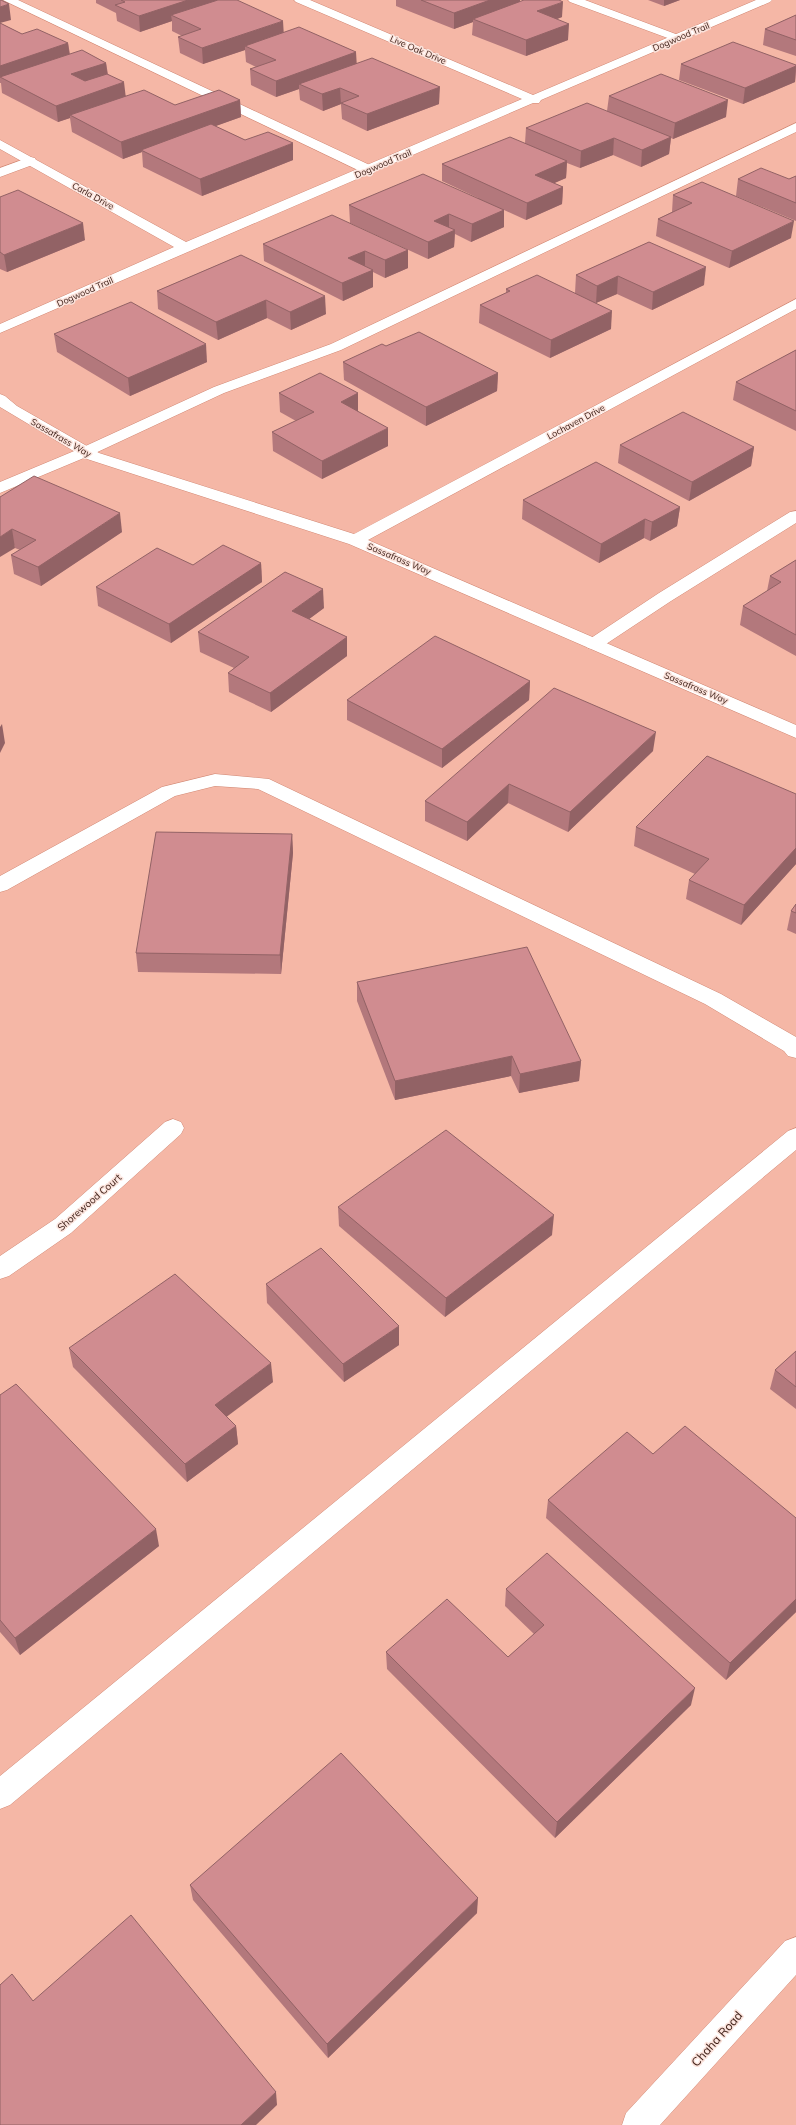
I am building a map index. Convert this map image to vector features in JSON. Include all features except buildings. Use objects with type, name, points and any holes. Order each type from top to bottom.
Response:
[{"type":"street","points":[[9,0],[369,170]]},
{"type":"street","name":"Live Oak Drive","points":[[300,0],[535,100]]},
{"type":"street","points":[[574,0],[677,38]]},
{"type":"street","name":"Dogwood Trail","points":[[0,329],[185,247],[535,100],[766,0]]},
{"type":"street","points":[[0,488],[85,452],[219,390],[336,347],[796,127]]},
{"type":"street","name":"Carla Drive","points":[[0,144],[185,247]]},
{"type":"street","points":[[0,174],[30,161]]},
{"type":"street","name":"Lochaven Drive","points":[[356,540],[796,303]]},
{"type":"street","name":"Sassafrass Way","points":[[0,399],[12,409],[92,456],[356,540],[796,732]]},
{"type":"street","points":[[594,644],[665,597],[796,516]]},
{"type":"street","points":[[0,885],[169,791],[214,780],[262,783],[712,999],[792,1045],[796,1050]]},
{"type":"street","name":"Shorewood Court","points":[[0,1268],[63,1226],[173,1128]]},
{"type":"street","points":[[0,1795],[796,1137]]},
{"type":"street","name":"Chaha Road","points":[[638,2125],[796,1952]]}]
